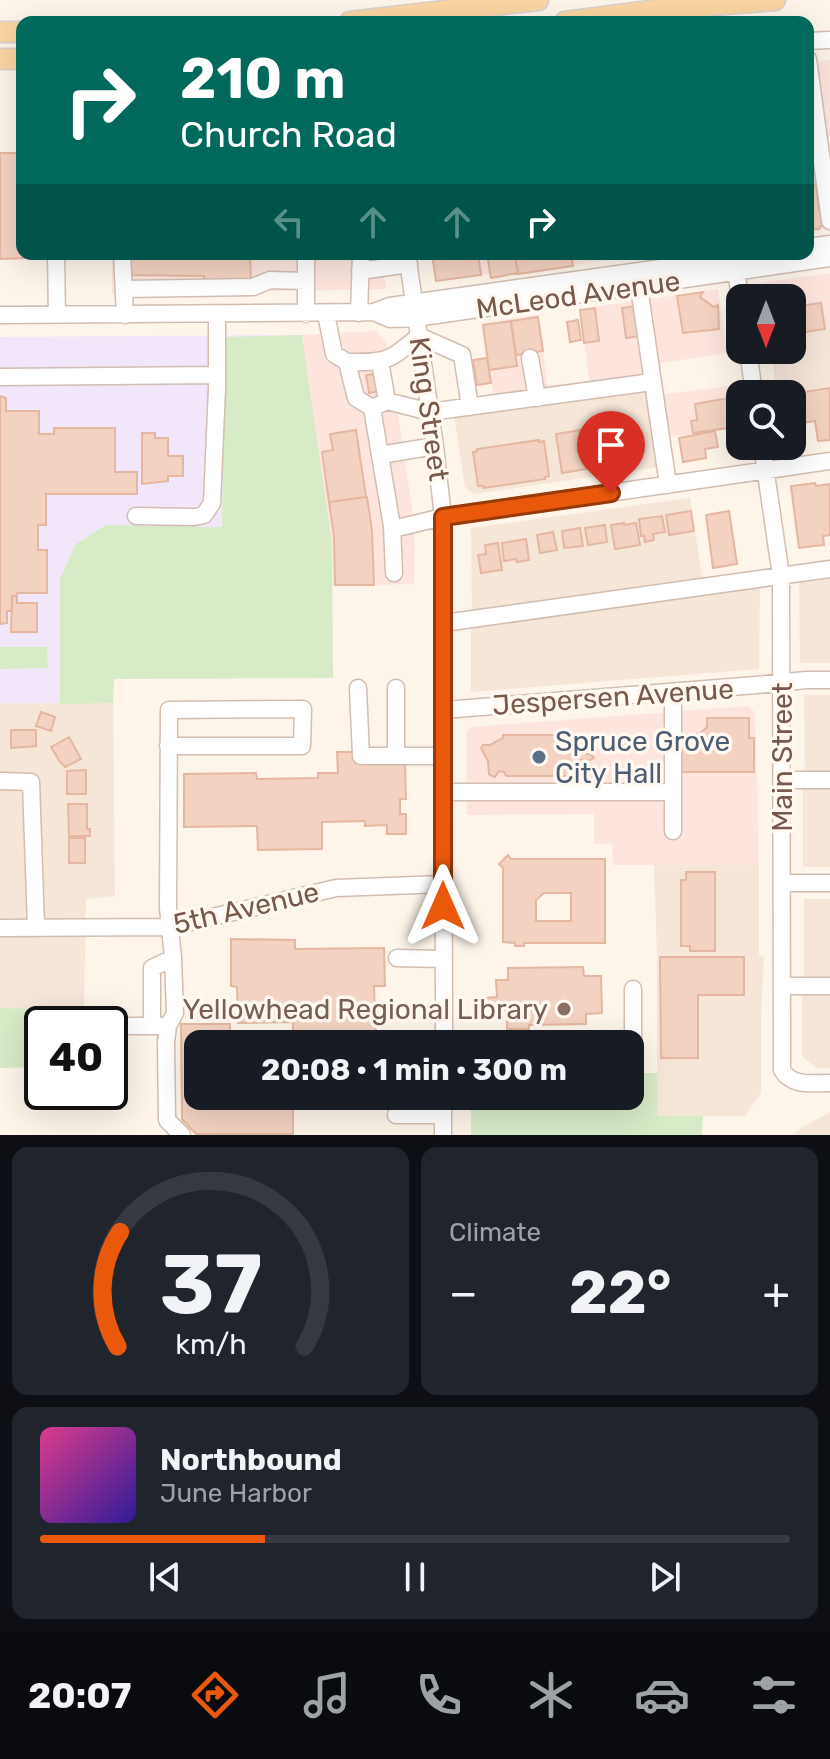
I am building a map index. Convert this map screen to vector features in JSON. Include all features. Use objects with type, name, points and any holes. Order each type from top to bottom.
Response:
[{"type":"main road","points":[[414,16],[538,0]]},
{"type":"main road","points":[[611,16],[775,0]]},
{"type":"street","points":[[814,91],[824,145],[830,221]]},
{"type":"street","points":[[56,260],[57,315]]},
{"type":"street","points":[[122,260],[125,315]]},
{"type":"street","points":[[306,260],[306,314]]},
{"type":"street","points":[[367,312],[361,262],[392,260]]},
{"type":"street","name":"King Street","points":[[408,260],[443,517],[444,1030]]},
{"type":"street","name":"McLeod Avenue","points":[[0,315],[326,314],[367,312],[390,306],[415,310],[636,271],[766,260]]},
{"type":"street","points":[[734,261],[738,284]]},
{"type":"street","points":[[636,271],[668,485]]},
{"type":"street","points":[[125,289],[253,287],[270,280],[305,281]]},
{"type":"street","points":[[136,516],[194,517],[204,515],[209,509],[212,497],[217,314]]},
{"type":"street","points":[[326,314],[334,354],[347,362],[380,362],[392,358],[419,336],[462,355],[470,407]]},
{"type":"street","points":[[530,358],[537,398]]},
{"type":"street","points":[[347,362],[356,398],[380,405],[430,412],[652,382]]},
{"type":"street","points":[[380,362],[380,455],[393,529],[394,573]]},
{"type":"street","points":[[0,377],[217,375]]},
{"type":"street","points":[[380,455],[435,446]]},
{"type":"street","name":"Main Street","points":[[764,460],[781,576],[782,1070],[788,1079],[798,1082],[830,1083]]},
{"type":"street","points":[[393,529],[443,517],[830,461]]},
{"type":"street","points":[[444,623],[830,569]]},
{"type":"street","name":"Jespersen Avenue","points":[[444,710],[830,680]]},
{"type":"street","points":[[358,688],[361,756],[443,756]]},
{"type":"street","points":[[396,688],[396,756]]},
{"type":"street","points":[[673,692],[673,831]]},
{"type":"street","points":[[168,746],[302,746],[303,709],[169,710],[168,746],[168,908],[175,1013],[168,1026],[166,1042],[167,1120],[182,1135]]},
{"type":"street","points":[[782,780],[830,780]]},
{"type":"street","points":[[0,781],[31,782],[36,927]]},
{"type":"street","points":[[443,792],[673,792]]},
{"type":"street","points":[[782,883],[830,883]]},
{"type":"street","name":"5th Avenue","points":[[0,928],[170,927],[336,888],[443,884]]},
{"type":"street","points":[[152,1017],[152,968],[173,958]]},
{"type":"street","points":[[397,958],[443,959]]},
{"type":"street","points":[[782,986],[830,986]]},
{"type":"street","points":[[633,989],[633,1030]]},
{"type":"street","points":[[130,1026],[168,1026]]},
{"type":"street","points":[[443,1110],[443,1135]]},
{"type":"street","points":[[396,1115],[443,1115]]},
{"type":"shaded area","points":[[830,60],[830,138],[825,139],[814,63]]},
{"type":"shaded area","points":[[814,142],[826,228],[814,229]]},
{"type":"shaded area","points":[[112,260],[382,260],[386,289],[112,294]]},
{"type":"shaded area","points":[[433,260],[608,260],[490,278],[489,274],[436,282]]},
{"type":"shaded area","points":[[830,273],[830,329],[806,333],[806,284],[761,283]]},
{"type":"shaded area","points":[[718,289],[726,353],[655,364],[645,300]]},
{"type":"shaded area","points":[[635,301],[646,378],[590,386],[580,309]]},
{"type":"shaded area","points":[[538,315],[548,389],[494,397],[483,323]]},
{"type":"shaded area","points":[[830,329],[830,387],[806,390],[806,380],[775,380],[773,364],[806,364],[806,333]]},
{"type":"shaded area","points":[[376,331],[387,343],[413,514],[414,584],[333,586],[332,543],[302,335]]},
{"type":"shaded area","points":[[302,335],[333,678],[114,679],[113,703],[0,703],[0,337]]},
{"type":"shaded area","points":[[726,387],[726,429],[665,438],[659,395]]},
{"type":"shaded area","points":[[646,389],[660,467],[474,494],[465,487],[454,416]]},
{"type":"shaded area","points":[[690,498],[703,583],[472,615],[471,528]]},
{"type":"shaded area","points":[[830,574],[830,663],[800,663],[799,579]]},
{"type":"shaded area","points":[[760,585],[759,669],[471,692],[471,627]]},
{"type":"shaded area","points":[[804,695],[830,695],[830,774],[805,774]]},
{"type":"shaded area","points":[[0,703],[113,703],[115,896],[86,899],[84,1006],[0,1008]]},
{"type":"shaded area","points":[[749,706],[755,713],[759,865],[613,865],[612,844],[594,844],[594,814],[467,815],[466,734],[470,727]]},
{"type":"shaded area","points":[[803,787],[830,787],[830,867],[803,867]]},
{"type":"shaded area","points":[[654,865],[759,865],[759,955],[764,956],[761,1093],[745,1116],[657,1116]]},
{"type":"shaded area","points":[[804,899],[830,899],[830,979],[804,979]]},
{"type":"shaded area","points":[[802,992],[830,992],[830,1068],[816,1068],[802,1056]]},
{"type":"shaded area","points":[[830,1112],[830,1135],[792,1135],[805,1126]]},
{"type":"green space","points":[[302,335],[332,543],[333,678],[114,679],[113,703],[60,704],[60,579],[76,544],[106,525],[222,527],[225,337]]},
{"type":"green space","points":[[0,647],[47,647],[48,668],[0,669]]},
{"type":"green space","points":[[0,1008],[24,1008],[24,1067],[0,1068]]},
{"type":"green space","points":[[644,1073],[657,1073],[657,1116],[703,1116],[702,1135],[471,1135],[471,1110],[644,1110]]},
{"type":"building","points":[[0,153],[16,153],[16,258],[0,259]]},
{"type":"building","points":[[814,184],[823,223],[819,229],[814,229]]},
{"type":"building","points":[[128,260],[250,260],[251,284],[205,284],[204,276],[128,275]]},
{"type":"building","points":[[433,260],[479,260],[481,275],[436,281]]},
{"type":"building","points":[[488,260],[516,260],[518,273],[491,278]]},
{"type":"building","points":[[516,260],[572,260],[573,266],[518,274]]},
{"type":"building","points":[[703,292],[700,297],[714,307],[718,305],[719,329],[683,333],[677,296]]},
{"type":"building","points":[[821,303],[825,329],[806,332],[806,305]]},
{"type":"building","points":[[635,306],[640,336],[626,338],[622,308]]},
{"type":"building","points":[[595,308],[599,341],[584,343],[580,310]]},
{"type":"building","points":[[538,317],[543,351],[516,355],[511,321]]},
{"type":"building","points":[[578,320],[581,340],[570,342],[567,322]]},
{"type":"building","points":[[511,321],[517,366],[489,370],[483,325]]},
{"type":"building","points":[[487,358],[491,383],[477,385],[473,360]]},
{"type":"building","points":[[389,372],[391,389],[369,393],[366,375]]},
{"type":"building","points":[[830,388],[830,440],[818,441],[815,421],[806,422],[806,392]]},
{"type":"building","points":[[0,396],[6,398],[6,411],[39,411],[39,434],[54,434],[54,428],[115,428],[115,472],[137,472],[137,494],[46,494],[46,525],[38,525],[38,550],[47,550],[47,593],[17,593],[17,596],[12,596],[12,611],[7,611],[7,623],[0,624]]},
{"type":"building","points":[[726,398],[726,428],[693,433],[691,421],[697,420],[695,404]]},
{"type":"building","points":[[356,430],[366,497],[329,502],[322,452],[333,450],[330,434]]},
{"type":"building","points":[[581,430],[586,469],[562,473],[556,434]]},
{"type":"building","points":[[715,431],[718,447],[705,449],[706,458],[683,462],[679,438]]},
{"type":"building","points":[[142,433],[155,433],[155,438],[168,438],[168,456],[183,456],[183,476],[168,476],[168,481],[142,484]]},
{"type":"building","points":[[607,436],[612,463],[598,465],[595,442]]},
{"type":"building","points":[[626,436],[629,443],[635,442],[638,460],[622,463],[618,438]]},
{"type":"building","points":[[544,441],[549,476],[484,488],[478,486],[473,452]]},
{"type":"building","points":[[815,483],[816,486],[830,484],[830,535],[823,536],[824,545],[799,548],[791,486]]},
{"type":"building","points":[[367,497],[374,585],[335,585],[334,536],[329,502]]},
{"type":"building","points":[[691,511],[694,531],[669,535],[666,515]]},
{"type":"building","points":[[729,511],[737,564],[713,568],[706,515]]},
{"type":"building","points":[[662,516],[665,532],[653,534],[654,540],[645,542],[639,519]]},
{"type":"building","points":[[636,523],[640,545],[615,549],[611,525]]},
{"type":"building","points":[[605,525],[607,542],[588,545],[585,528]]},
{"type":"building","points":[[580,528],[583,546],[564,548],[562,531]]},
{"type":"building","points":[[553,532],[557,550],[540,553],[537,535]]},
{"type":"building","points":[[526,539],[529,560],[504,561],[502,543]]},
{"type":"building","points":[[498,543],[502,570],[481,573],[478,555],[486,554],[485,545]]},
{"type":"building","points":[[12,596],[17,596],[17,603],[37,603],[37,632],[11,632]]},
{"type":"building","points":[[41,712],[55,717],[51,731],[36,726]]},
{"type":"building","points":[[707,718],[749,718],[749,738],[754,738],[754,772],[680,772],[680,734],[699,734],[707,727]]},
{"type":"building","points":[[11,730],[36,730],[36,746],[11,748]]},
{"type":"building","name":"Spruce Grove City Hall","points":[[503,735],[580,735],[580,753],[590,754],[594,758],[579,760],[577,776],[506,776],[499,771],[495,777],[489,774],[488,761],[481,748],[503,738]]},
{"type":"building","points":[[69,737],[81,759],[65,767],[51,747]]},
{"type":"building","points":[[337,752],[355,752],[355,763],[405,762],[406,799],[400,799],[400,814],[406,814],[406,834],[387,834],[387,825],[365,826],[365,821],[322,822],[322,849],[258,850],[257,826],[184,827],[184,774],[256,773],[257,779],[318,778],[318,773],[338,773]]},
{"type":"building","points":[[86,770],[86,794],[67,794],[67,771]]},
{"type":"building","points":[[68,804],[87,804],[90,836],[69,836]]},
{"type":"building","points":[[69,838],[85,838],[85,863],[69,863]]},
{"type":"building","points":[[508,855],[511,859],[605,859],[605,943],[524,943],[524,946],[515,946],[515,943],[503,942],[503,868],[499,864]],"holes":[[[544,893],[571,893],[571,921],[536,921],[536,900]]]},
{"type":"building","points":[[686,872],[715,872],[715,951],[690,951],[690,946],[681,946],[681,880],[686,880]]},
{"type":"building","points":[[231,939],[295,940],[295,949],[384,948],[385,986],[374,986],[376,1030],[293,1030],[293,1022],[238,1023],[237,987],[231,986]]},
{"type":"building","points":[[660,957],[744,957],[744,995],[698,995],[698,1058],[661,1058]]},
{"type":"building","name":"Yellowhead Regional Library","points":[[583,967],[584,976],[601,976],[602,1013],[586,1014],[586,1024],[529,1025],[529,1029],[507,1029],[507,1011],[490,1011],[485,1007],[484,998],[497,997],[496,980],[508,980],[508,968]]},
{"type":"building","points":[[181,1024],[230,1024],[230,1030],[184,1030],[184,1110],[293,1110],[293,1134],[196,1134],[182,1119]]},
{"type":"place","name":"Spruce Grove City Hall","points":[[539,757]]},
{"type":"place","name":"Yellowhead Regional Library","points":[[564,1009]]},
{"type":"route","points":[[443,906],[443,517],[611,493]]}]
